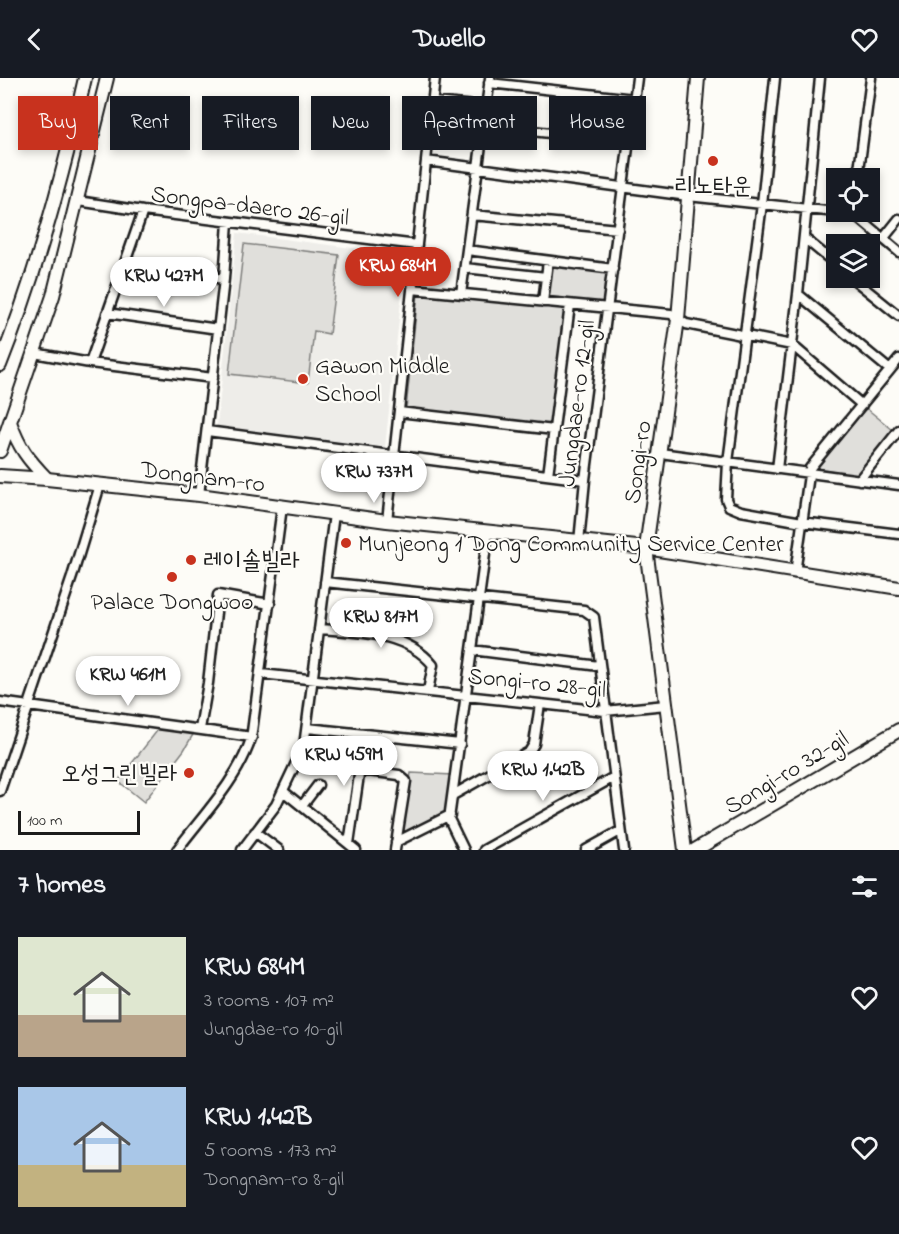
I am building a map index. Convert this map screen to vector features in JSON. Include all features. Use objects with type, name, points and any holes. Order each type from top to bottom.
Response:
[{"type":"main road","points":[[0,365],[26,294],[59,187],[85,78]]},
{"type":"main road","points":[[0,451],[53,296],[107,78]]},
{"type":"main road","name":"Songi-ro","points":[[685,850],[646,548],[678,319],[698,78]]},
{"type":"main road","points":[[10,422],[16,441],[26,457],[47,478]]},
{"type":"main road","name":"Dongnam-ro","points":[[0,476],[47,478],[199,495],[387,521],[646,548],[899,588]]},
{"type":"main road","name":"Songi-ro 32-gil","points":[[695,850],[899,730]]},
{"type":"street","points":[[434,96],[435,78]]},
{"type":"street","name":"Jungdae-ro 12-gil","points":[[634,96],[637,78]]},
{"type":"street","points":[[776,78],[728,462],[726,499],[729,506],[741,511],[802,522],[899,534]]},
{"type":"street","points":[[777,469],[820,78]]},
{"type":"street","points":[[859,168],[871,78]]},
{"type":"street","points":[[487,96],[489,81],[610,96]]},
{"type":"street","points":[[387,521],[427,150]]},
{"type":"street","points":[[461,294],[480,150]]},
{"type":"street","name":"Jungdae-ro 12-gil","points":[[579,542],[627,150]]},
{"type":"street","points":[[426,161],[688,196],[826,210]]},
{"type":"street","name":"Songpa-daero 26-gil","points":[[78,201],[143,212],[417,245]]},
{"type":"street","points":[[90,363],[143,212]]},
{"type":"street","points":[[472,215],[618,229]]},
{"type":"street","points":[[883,239],[899,219]]},
{"type":"street","points":[[199,495],[224,279],[228,222]]},
{"type":"street","points":[[864,222],[899,252]]},
{"type":"street","points":[[804,238],[826,256]]},
{"type":"street","points":[[467,250],[613,269]]},
{"type":"street","points":[[543,302],[548,261]]},
{"type":"street","points":[[124,265],[224,279]]},
{"type":"street","points":[[465,268],[546,277]]},
{"type":"street","points":[[864,288],[899,316]]},
{"type":"street","points":[[412,289],[670,314],[686,324],[792,345],[862,405]]},
{"type":"street","points":[[798,294],[891,370]]},
{"type":"street","points":[[548,475],[570,305]]},
{"type":"street","points":[[107,313],[218,329]]},
{"type":"street","points":[[34,353],[90,363],[213,378]]},
{"type":"street","points":[[795,573],[810,468],[899,359]]},
{"type":"street","points":[[399,412],[554,430]]},
{"type":"street","points":[[859,480],[899,430]]},
{"type":"street","points":[[207,431],[585,480]]},
{"type":"street","points":[[660,453],[899,485]]},
{"type":"street","points":[[0,791],[72,577],[100,485]]},
{"type":"street","points":[[177,850],[236,772],[245,757],[252,737],[282,507]]},
{"type":"street","points":[[242,850],[276,805],[304,746],[334,514]]},
{"type":"street","points":[[464,850],[449,819],[488,532]]},
{"type":"street","points":[[325,582],[584,610],[594,617],[624,850]]},
{"type":"street","points":[[200,729],[208,683],[218,595],[270,604]]},
{"type":"street","points":[[319,629],[375,634],[401,642],[425,655],[433,665],[428,691]]},
{"type":"street","points":[[472,650],[599,666]]},
{"type":"street","name":"Songi-ro 28-gil","points":[[261,674],[605,711],[666,705]]},
{"type":"street","points":[[0,702],[252,737]]},
{"type":"street","points":[[453,795],[529,752],[534,744],[540,704]]},
{"type":"street","points":[[307,728],[460,744]]},
{"type":"street","points":[[349,844],[365,734]]},
{"type":"street","points":[[360,770],[399,775],[406,781],[396,846]]},
{"type":"street","points":[[484,850],[614,777]]},
{"type":"street","points":[[302,806],[318,785]]},
{"type":"street","points":[[283,791],[356,850]]},
{"type":"street","points":[[396,846],[450,815]]},
{"type":"street","points":[[586,850],[620,831]]},
{"type":"street","points":[[255,832],[279,850]]},
{"type":"shaded area","points":[[237,233],[406,255],[385,447],[217,426]]},
{"type":"shaded area","points":[[244,244],[339,255],[329,334],[314,331],[308,383],[229,374]]},
{"type":"shaded area","points":[[551,264],[611,271],[606,305],[546,298]]},
{"type":"shaded area","points":[[418,293],[567,307],[551,426],[406,409]]},
{"type":"shaded area","points":[[866,408],[893,430],[858,475],[817,468]]},
{"type":"shaded area","points":[[160,727],[194,733],[184,750],[144,802],[118,781]]},
{"type":"shaded area","points":[[411,773],[453,775],[449,811],[401,836]]},
{"type":"place","name":"리노타운","points":[[713,161]]},
{"type":"place","name":"Gawon Middle School","points":[[303,379]]},
{"type":"place","name":"Munjeong 1 Dong Community Service Center","points":[[346,543]]},
{"type":"place","name":"레이솔빌라","points":[[191,560]]},
{"type":"place","name":"Palace Dongwoo","points":[[172,577]]},
{"type":"place","name":"오성그린빌라","points":[[189,773]]}]
